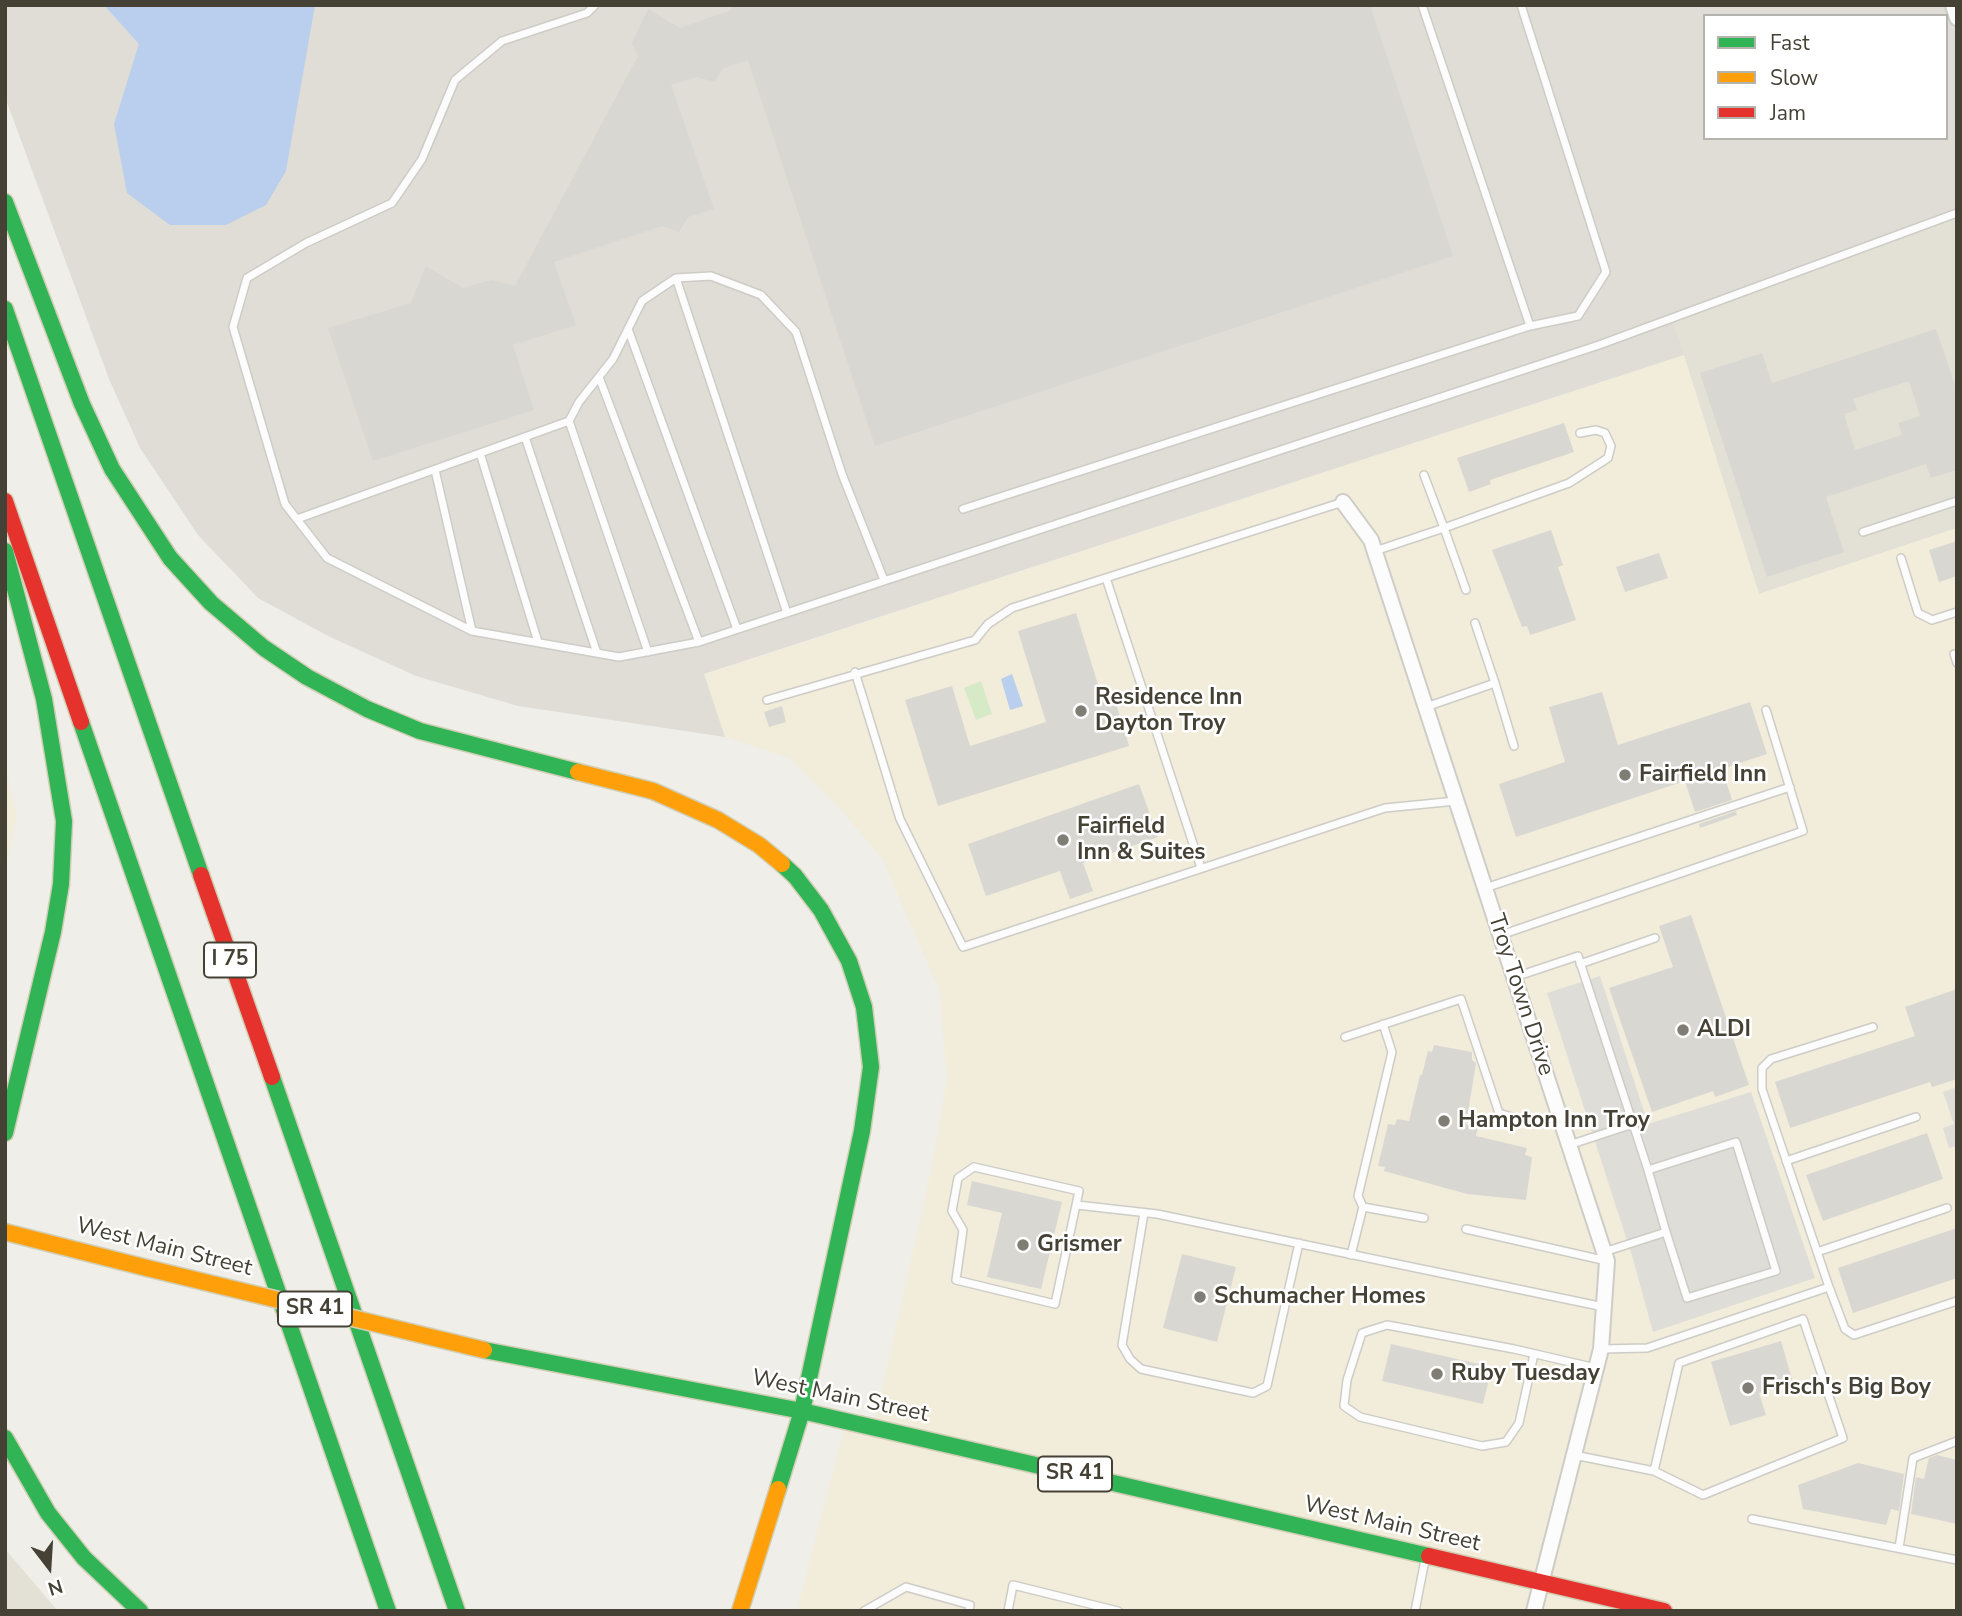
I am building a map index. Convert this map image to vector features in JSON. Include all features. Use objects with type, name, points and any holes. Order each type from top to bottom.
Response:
[{"type":"main road","points":[[5,202],[72,378],[112,469],[170,558],[211,603],[264,648],[307,677],[378,714],[420,732],[653,791],[718,820],[759,845],[794,876],[821,910],[849,961],[864,1007],[871,1067],[862,1131],[802,1411],[740,1611]]},
{"type":"main road","name":"I 75","points":[[5,309],[457,1611]]},
{"type":"main road","name":"I 75","points":[[5,501],[388,1611]]},
{"type":"main road","points":[[5,551],[44,699],[64,821],[61,884],[53,932],[5,1133]]},
{"type":"main road","name":"West Main Street","points":[[5,1232],[484,1350],[802,1411],[1664,1611]]},
{"type":"main road","points":[[5,1438],[48,1513],[84,1558],[140,1611]]},
{"type":"street","points":[[1953,5],[1957,18]]},
{"type":"street","name":"Troy Town Drive","points":[[1343,502],[1371,540],[1375,551],[1606,1256],[1601,1349],[1534,1611]]},
{"type":"lane","points":[[595,5],[587,13],[502,41],[455,80],[422,159],[392,203],[306,243],[247,278],[233,327],[285,504],[327,558],[472,631],[619,657],[699,642],[1599,345],[1957,213]]},
{"type":"lane","points":[[1422,5],[1530,326]]},
{"type":"lane","points":[[962,509],[1530,326],[1578,316],[1606,272],[1521,5]]},
{"type":"lane","points":[[297,519],[569,421],[613,359],[642,301],[677,278],[711,276],[761,295],[796,332],[842,474],[884,580]]},
{"type":"lane","points":[[677,278],[787,612]]},
{"type":"lane","points":[[628,329],[737,629]]},
{"type":"lane","points":[[599,377],[699,642]]},
{"type":"lane","points":[[569,421],[648,652]]},
{"type":"lane","points":[[1375,551],[1569,483],[1608,458],[1611,446],[1605,433],[1596,430],[1580,433]]},
{"type":"lane","points":[[525,437],[597,653]]},
{"type":"lane","points":[[480,453],[538,642]]},
{"type":"lane","points":[[435,470],[472,631]]},
{"type":"lane","points":[[1424,475],[1466,590]]},
{"type":"lane","points":[[1863,532],[1957,501]]},
{"type":"lane","points":[[767,700],[975,640],[988,624],[1012,608],[1343,502]]},
{"type":"lane","points":[[1901,558],[1918,613],[1931,620],[1957,612]]},
{"type":"lane","points":[[1106,578],[1201,868]]},
{"type":"lane","points":[[1475,623],[1514,746]]},
{"type":"lane","points":[[1954,654],[1957,663]]},
{"type":"lane","points":[[855,673],[900,819],[963,947],[1385,808],[1457,801]]},
{"type":"lane","points":[[1426,707],[1495,683]]},
{"type":"lane","points":[[1501,935],[1803,831],[1766,710]]},
{"type":"lane","points":[[1485,888],[1585,852],[1790,787]]},
{"type":"lane","points":[[1580,964],[1655,938]]},
{"type":"lane","points":[[1515,977],[1578,956],[1687,1298],[1776,1271],[1735,1142],[1648,1170]]},
{"type":"lane","points":[[1345,1037],[1461,999],[1499,1113],[1530,1122],[1560,1117]]},
{"type":"lane","points":[[1351,1255],[1363,1207],[1358,1196],[1392,1052],[1383,1024]]},
{"type":"lane","points":[[1873,1027],[1771,1059],[1762,1068],[1762,1088],[1845,1329],[1854,1335],[1957,1301]]},
{"type":"lane","points":[[1786,1161],[1916,1117]]},
{"type":"lane","points":[[1569,1144],[1633,1124]]},
{"type":"lane","points":[[974,1167],[1079,1191],[1077,1205],[1055,1304],[956,1280],[964,1230],[952,1211],[958,1178],[974,1167]]},
{"type":"lane","points":[[1077,1205],[1144,1213],[1604,1307]]},
{"type":"lane","points":[[1363,1207],[1424,1218]]},
{"type":"lane","points":[[1817,1252],[1947,1208]]},
{"type":"lane","points":[[1144,1213],[1122,1345],[1130,1359],[1141,1369],[1253,1394],[1267,1386],[1299,1243]]},
{"type":"lane","points":[[1466,1228],[1606,1256],[1666,1232]]},
{"type":"lane","points":[[1601,1349],[1647,1348],[1829,1287]]},
{"type":"lane","points":[[1574,1455],[1654,1471],[1703,1495],[1843,1438],[1803,1319],[1679,1363],[1654,1471]]},
{"type":"lane","points":[[1534,1354],[1519,1423],[1506,1442],[1482,1446],[1360,1417],[1344,1406],[1347,1380],[1362,1333],[1387,1325],[1534,1354],[1597,1368]]},
{"type":"lane","points":[[1899,1548],[1913,1458],[1954,1444]]},
{"type":"lane","points":[[1752,1519],[1957,1560]]},
{"type":"lane","points":[[1415,1611],[1426,1556]]},
{"type":"lane","points":[[1008,1611],[1013,1585],[1118,1611]]},
{"type":"lane","points":[[864,1611],[906,1587],[970,1605],[969,1611]]},
{"type":"shaded area","points":[[5,5],[1953,5],[1957,18],[1957,213],[1672,319],[1684,355],[704,674],[725,737],[518,706],[416,676],[328,636],[258,598],[198,535],[140,448],[109,379],[5,97]]},
{"type":"shaded area","points":[[1957,213],[1957,528],[1759,594],[1671,318]]},
{"type":"shaded area","points":[[1684,355],[1759,594],[1957,528],[1957,1611],[797,1611],[846,1421],[874,1426],[931,1171],[947,1081],[940,992],[882,858],[840,809],[789,758],[725,737],[703,675]]},
{"type":"shaded area","points":[[5,766],[17,815],[5,873]]},
{"type":"shaded area","points":[[1600,976],[1648,1124],[1751,1092],[1815,1278],[1653,1332],[1633,1259],[1547,993]]},
{"type":"shaded area","points":[[1957,1087],[1957,1146],[1949,1148],[1943,1128],[1954,1124],[1943,1092]]},
{"type":"shaded area","points":[[5,1549],[58,1611],[5,1611]]},
{"type":"green space","points":[[981,681],[992,714],[976,720],[964,688]]},
{"type":"water","points":[[104,5],[315,5],[286,171],[266,205],[226,225],[170,225],[127,193],[114,124],[139,44]]},
{"type":"water","points":[[1012,674],[1023,706],[1010,710],[1001,679]]},
{"type":"building","points":[[730,5],[1370,5],[1453,256],[875,446],[748,60],[722,69],[715,82],[697,77],[671,85],[714,209],[688,217],[679,232],[662,226],[554,262],[576,325],[513,345],[534,410],[373,461],[328,328],[411,303],[426,266],[463,288],[491,280],[515,286],[638,56],[632,43],[648,9],[680,28],[731,10]]},
{"type":"building","points":[[1936,329],[1957,391],[1957,470],[1931,478],[1926,464],[1826,497],[1844,552],[1767,577],[1700,373],[1762,353],[1772,383]],"holes":[[[1909,381],[1920,416],[1898,423],[1902,435],[1855,450],[1844,414],[1857,410],[1853,399]]]},
{"type":"building","points":[[1564,423],[1574,452],[1490,480],[1491,484],[1469,492],[1457,458]]},
{"type":"building","points":[[1551,530],[1563,565],[1558,567],[1576,620],[1530,635],[1527,626],[1522,627],[1492,550]]},
{"type":"building","points":[[1957,541],[1957,576],[1939,582],[1929,550]]},
{"type":"building","points":[[1659,553],[1668,578],[1625,592],[1616,567]]},
{"type":"building","name":"Residence Inn Dayton Troy","points":[[1076,613],[1103,701],[1114,697],[1129,746],[938,806],[905,700],[952,686],[970,746],[1046,722],[1018,631]]},
{"type":"building","name":"Fairfield Inn","points":[[1602,692],[1618,745],[1750,702],[1767,754],[1722,769],[1732,800],[1695,812],[1685,781],[1516,837],[1499,784],[1565,762],[1549,707]]},
{"type":"building","points":[[782,706],[786,722],[769,727],[764,712]]},
{"type":"building","name":"Fairfield Inn & Suites","points":[[1139,784],[1158,837],[1083,863],[1093,891],[1070,899],[1060,871],[986,896],[968,844]]},
{"type":"building","points":[[1736,811],[1737,815],[1700,828],[1699,824]]},
{"type":"building","points":[[1691,915],[1749,1085],[1715,1097],[1713,1091],[1652,1112],[1609,988],[1673,967],[1659,926]]},
{"type":"building","points":[[1957,989],[1957,1079],[1932,1087],[1930,1082],[1790,1128],[1775,1082],[1915,1036],[1905,1007]]},
{"type":"building","name":"Hampton Inn Troy","points":[[1434,1045],[1472,1052],[1472,1060],[1476,1063],[1466,1124],[1478,1127],[1476,1136],[1527,1148],[1525,1155],[1532,1157],[1526,1200],[1467,1194],[1384,1171],[1385,1167],[1378,1166],[1388,1124],[1395,1125],[1397,1119],[1409,1121],[1420,1075],[1428,1051],[1432,1052]]},
{"type":"building","points":[[1927,1133],[1943,1179],[1823,1221],[1806,1175]]},
{"type":"building","name":"Grismer","points":[[972,1181],[1062,1202],[1041,1289],[987,1277],[1002,1213],[967,1205]]},
{"type":"building","points":[[1957,1228],[1957,1278],[1853,1313],[1838,1268]]},
{"type":"building","name":"Schumacher Homes","points":[[1182,1254],[1236,1267],[1217,1342],[1163,1328]]},
{"type":"building","name":"Frisch's Big Boy","points":[[1781,1341],[1793,1383],[1759,1393],[1766,1415],[1730,1426],[1711,1362]]},
{"type":"building","name":"Ruby Tuesday","points":[[1391,1344],[1492,1367],[1483,1404],[1382,1381]]},
{"type":"building","points":[[1937,1455],[1957,1460],[1957,1524],[1911,1514],[1916,1477],[1924,1479],[1929,1458]]},
{"type":"building","points":[[1858,1463],[1904,1474],[1899,1511],[1891,1509],[1886,1525],[1803,1509],[1798,1485]]},
{"type":"traffic: fast","points":[[5,202],[82,404],[112,469],[170,558],[211,603],[264,648],[307,677],[367,709],[420,731],[578,772]]},
{"type":"traffic: fast","points":[[5,309],[201,875]]},
{"type":"traffic: fast","points":[[5,551],[44,699],[64,821],[61,884],[53,932],[5,1133]]},
{"type":"traffic: fast","points":[[81,722],[388,1611]]},
{"type":"traffic: fast","points":[[778,1489],[802,1411],[862,1131],[871,1067],[864,1007],[849,961],[821,910],[795,876],[782,864]]},
{"type":"traffic: fast","points":[[272,1077],[457,1611]]},
{"type":"traffic: fast","points":[[484,1350],[802,1411],[1429,1556]]},
{"type":"traffic: fast","points":[[5,1438],[48,1513],[84,1558],[140,1611]]},
{"type":"traffic: slow","points":[[578,772],[653,791],[718,820],[759,845],[782,864]]},
{"type":"traffic: slow","points":[[5,1232],[147,1268]]},
{"type":"traffic: slow","points":[[147,1268],[484,1350]]},
{"type":"traffic: slow","points":[[740,1611],[778,1489]]},
{"type":"traffic: jam","points":[[5,501],[81,722]]},
{"type":"traffic: jam","points":[[201,875],[272,1077]]},
{"type":"traffic: jam","points":[[1429,1556],[1664,1611]]},
{"type":"place","name":"Residence Inn Dayton Troy","points":[[1081,711]]},
{"type":"place","name":"Fairfield Inn","points":[[1625,775]]},
{"type":"place","name":"Fairfield Inn & Suites","points":[[1063,840]]},
{"type":"place","name":"ALDI","points":[[1683,1030]]},
{"type":"place","name":"Hampton Inn Troy","points":[[1444,1121]]},
{"type":"place","name":"Grismer","points":[[1023,1245]]},
{"type":"place","name":"Schumacher Homes","points":[[1200,1297]]},
{"type":"place","name":"Ruby Tuesday","points":[[1437,1374]]},
{"type":"place","name":"Frisch's Big Boy","points":[[1748,1388]]}]
